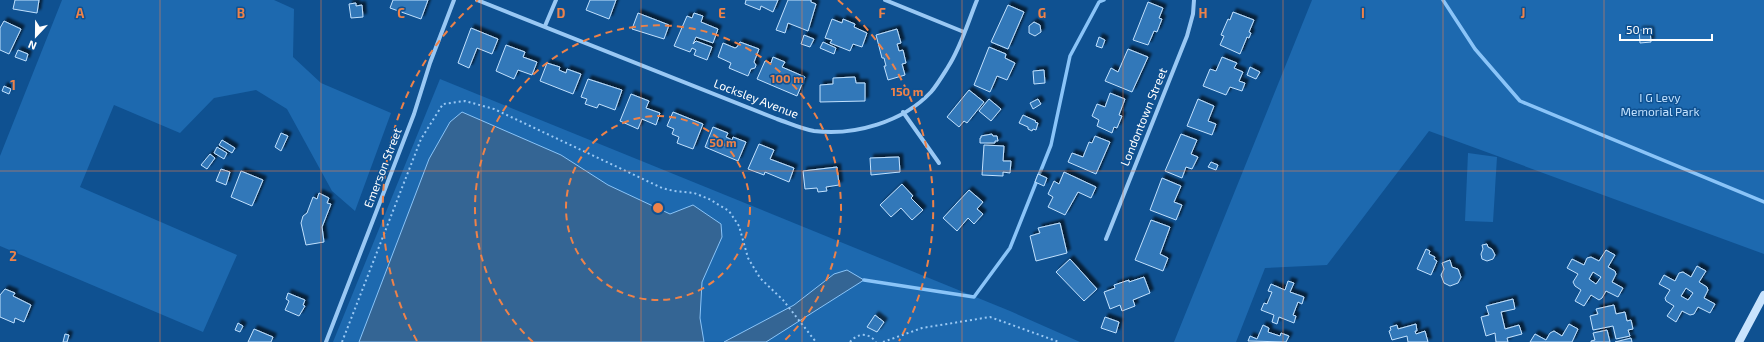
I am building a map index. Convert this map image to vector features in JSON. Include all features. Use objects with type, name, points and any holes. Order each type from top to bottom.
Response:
[{"type":"main road","points":[[1739,342],[1764,295]]},
{"type":"street","name":"Emerson Street","points":[[326,342],[411,121],[430,63],[454,0]]},
{"type":"street","name":"Locksley Avenue","points":[[477,0],[777,119],[812,130],[846,132],[867,129],[887,121],[922,100],[932,91],[956,54],[977,0]]},
{"type":"street","points":[[545,26],[556,0]]},
{"type":"street","points":[[885,0],[964,32]]},
{"type":"street","name":"Londontown Street","points":[[1106,239],[1187,36],[1193,14],[1194,0]]},
{"type":"street","points":[[903,112],[938,163]]},
{"type":"path","points":[[342,342],[421,139],[443,104],[465,101],[494,109],[662,188],[674,191],[694,192],[709,198],[729,211],[739,226],[748,258],[760,278],[783,300],[816,342]]},
{"type":"path","points":[[883,342],[922,328],[990,317],[1059,342]]},
{"type":"path","points":[[850,342],[855,336],[863,334],[872,337],[876,342]]},
{"type":"green space","points":[[62,0],[274,0],[294,9],[293,57],[321,83],[391,113],[355,211],[332,191],[287,109],[256,90],[214,98],[180,133],[114,105],[80,187],[237,255],[203,332],[0,246],[0,156]]},
{"type":"green space","name":"I G Levy Memorial Park","points":[[1312,0],[1764,0],[1764,254],[1429,131],[1327,265],[1265,268],[1236,342],[1174,342]]},
{"type":"green space","points":[[440,79],[1010,311],[1080,342],[333,342]]},
{"type":"green space","points":[[1468,153],[1497,157],[1493,222],[1465,221]]},
{"type":"shaded area","points":[[462,112],[561,155],[608,185],[670,214],[693,205],[721,224],[722,237],[702,282],[700,318],[704,342],[359,342],[429,159],[450,122]]},
{"type":"shaded area","points":[[847,270],[864,280],[766,342],[724,342],[794,305],[834,274]]},
{"type":"building","points":[[15,0],[39,0],[37,13],[13,9]]},
{"type":"building","points":[[393,0],[428,0],[421,19],[390,8]]},
{"type":"building","points":[[590,0],[616,0],[609,19],[586,10]]},
{"type":"building","points":[[746,0],[778,0],[773,12],[761,6],[760,10],[745,4]]},
{"type":"building","points":[[788,0],[811,0],[811,2],[816,4],[808,31],[788,23],[785,33],[776,30]]},
{"type":"building","points":[[1148,2],[1163,8],[1159,18],[1162,19],[1157,32],[1154,31],[1148,45],[1133,40]]},
{"type":"building","points":[[356,3],[356,6],[362,5],[363,17],[351,18],[349,4]]},
{"type":"building","points":[[1008,5],[1024,12],[1008,49],[991,42]]},
{"type":"building","points":[[1233,12],[1254,20],[1249,32],[1251,33],[1249,38],[1247,37],[1240,54],[1220,45],[1224,36],[1221,35]]},
{"type":"building","points":[[638,13],[669,25],[664,39],[632,29]]},
{"type":"building","points":[[694,13],[703,16],[701,22],[718,29],[713,43],[696,37],[693,44],[696,41],[712,47],[707,60],[694,55],[696,50],[692,48],[690,52],[674,46],[687,16],[692,18]]},
{"type":"building","points":[[832,19],[842,23],[843,19],[855,24],[854,27],[867,33],[862,47],[853,44],[850,51],[830,43],[832,40],[825,38]]},
{"type":"building","points":[[4,21],[21,29],[9,54],[0,50],[0,28]]},
{"type":"building","points":[[1034,22],[1040,25],[1041,32],[1035,36],[1029,33],[1029,26]]},
{"type":"building","points":[[471,28],[498,39],[492,54],[477,48],[469,68],[458,63]]},
{"type":"building","points":[[897,29],[901,43],[897,44],[899,51],[903,50],[906,63],[902,64],[905,75],[888,80],[884,66],[886,66],[884,58],[882,58],[876,35]]},
{"type":"building","points":[[1639,30],[1650,30],[1651,42],[1640,43]]},
{"type":"building","points":[[804,35],[814,39],[810,47],[801,44]]},
{"type":"building","points":[[1099,37],[1105,40],[1102,48],[1096,46]]},
{"type":"building","points":[[740,42],[759,49],[754,62],[756,65],[755,68],[751,69],[748,76],[729,68],[731,63],[718,57],[723,43],[735,48]]},
{"type":"building","points":[[823,42],[836,48],[834,54],[820,48]]},
{"type":"building","points":[[506,45],[525,52],[523,57],[537,62],[532,75],[518,70],[514,79],[496,71]]},
{"type":"building","points":[[989,47],[1006,54],[1005,58],[1015,63],[1007,80],[997,76],[990,92],[974,85]]},
{"type":"building","points":[[1128,49],[1148,57],[1132,92],[1105,81],[1111,68],[1118,72]]},
{"type":"building","points":[[18,50],[28,54],[26,61],[15,57]]},
{"type":"building","points":[[773,57],[785,62],[782,67],[805,77],[797,96],[757,79],[765,61],[771,63]]},
{"type":"building","points":[[1222,57],[1237,63],[1234,68],[1243,72],[1239,81],[1245,83],[1242,91],[1230,87],[1226,95],[1203,86],[1210,69],[1216,71]]},
{"type":"building","points":[[547,63],[560,67],[559,70],[566,73],[567,69],[581,74],[573,94],[540,81]]},
{"type":"building","points":[[1250,67],[1260,72],[1256,79],[1247,75]]},
{"type":"building","points":[[1044,70],[1045,83],[1034,84],[1033,71]]},
{"type":"building","points":[[855,77],[856,83],[865,83],[865,101],[820,102],[820,85],[833,84],[833,78]]},
{"type":"building","points":[[588,79],[622,90],[615,110],[599,104],[597,108],[585,104],[587,99],[581,97]]},
{"type":"building","points":[[4,86],[11,89],[9,94],[2,91]]},
{"type":"building","points":[[969,90],[984,102],[967,123],[964,121],[959,127],[947,117]]},
{"type":"building","points":[[1110,93],[1125,99],[1119,115],[1122,116],[1117,128],[1114,127],[1112,133],[1097,126],[1099,120],[1092,116],[1097,104],[1105,107]]},
{"type":"building","points":[[631,94],[649,101],[646,108],[660,113],[656,125],[642,119],[638,129],[620,121]]},
{"type":"building","points":[[989,99],[1001,109],[991,121],[979,111]]},
{"type":"building","points":[[1038,99],[1041,104],[1033,109],[1030,103]]},
{"type":"building","points":[[1198,99],[1214,106],[1208,121],[1216,124],[1212,135],[1187,126]]},
{"type":"building","points":[[673,112],[703,124],[693,149],[677,143],[679,137],[672,134],[674,129],[667,126]]},
{"type":"building","points":[[1023,115],[1038,123],[1036,130],[1033,129],[1032,131],[1028,129],[1028,127],[1019,123]]},
{"type":"building","points":[[713,127],[728,133],[726,137],[732,140],[733,137],[746,142],[738,161],[705,147]]},
{"type":"building","points":[[281,133],[288,136],[281,151],[275,147]]},
{"type":"building","points":[[992,134],[993,136],[997,136],[998,141],[995,141],[995,143],[980,143],[981,136]]},
{"type":"building","points":[[1181,134],[1197,140],[1191,154],[1198,157],[1192,169],[1186,167],[1182,178],[1165,171]]},
{"type":"building","points":[[1095,136],[1110,142],[1096,174],[1068,162],[1072,153],[1083,157],[1089,142],[1092,143]]},
{"type":"building","points":[[222,140],[235,148],[232,153],[219,145]]},
{"type":"building","points":[[759,144],[774,150],[770,159],[794,168],[789,182],[765,172],[764,175],[748,169]]},
{"type":"building","points":[[984,145],[1004,146],[1003,161],[1011,161],[1010,173],[1003,172],[1003,176],[982,175]]},
{"type":"building","points":[[217,147],[227,153],[224,159],[214,153]]},
{"type":"building","points":[[210,154],[215,158],[207,169],[201,165]]},
{"type":"building","points":[[899,157],[900,172],[871,175],[870,158]]},
{"type":"building","points":[[1211,162],[1218,165],[1216,170],[1208,167]]},
{"type":"building","points":[[837,167],[839,185],[826,187],[827,191],[818,192],[817,188],[805,189],[803,171]]},
{"type":"building","points":[[221,169],[230,172],[226,185],[216,181]]},
{"type":"building","points":[[241,171],[263,180],[252,206],[231,197]]},
{"type":"building","points":[[1064,172],[1096,187],[1091,198],[1078,192],[1065,215],[1048,207],[1053,197],[1048,194],[1054,181],[1059,184]]},
{"type":"building","points":[[1038,174],[1047,178],[1044,186],[1035,182]]},
{"type":"building","points":[[1162,178],[1181,186],[1174,202],[1182,205],[1176,220],[1150,210]]},
{"type":"building","points":[[902,184],[913,196],[911,198],[923,210],[912,220],[901,208],[891,217],[880,205]]},
{"type":"building","points":[[969,190],[983,202],[977,209],[983,214],[974,224],[968,218],[957,231],[943,218]]},
{"type":"building","points":[[319,193],[329,198],[327,203],[331,204],[322,227],[324,242],[306,245],[301,223],[303,216],[307,213],[313,197],[317,199]]},
{"type":"building","points":[[1151,220],[1170,227],[1160,254],[1168,258],[1163,271],[1135,260]]},
{"type":"building","points":[[1060,223],[1067,253],[1036,261],[1030,236],[1040,233],[1038,228]]},
{"type":"building","points":[[1487,244],[1495,255],[1493,259],[1487,261],[1482,259],[1481,254],[1483,249],[1482,245]]},
{"type":"building","points":[[1426,249],[1430,251],[1429,254],[1435,257],[1434,259],[1437,261],[1431,275],[1417,269]]},
{"type":"building","points":[[1606,250],[1615,255],[1608,267],[1615,271],[1616,274],[1612,282],[1623,288],[1618,297],[1606,291],[1599,300],[1591,295],[1584,306],[1575,301],[1581,290],[1575,286],[1573,282],[1578,274],[1567,268],[1572,259],[1584,265],[1587,258],[1591,257],[1599,261]],"holes":[[[1593,272],[1601,277],[1596,284],[1589,279]]]},
{"type":"building","points":[[1070,259],[1097,289],[1084,301],[1056,272]]},
{"type":"building","points":[[1450,260],[1452,267],[1458,269],[1461,277],[1458,283],[1450,286],[1444,283],[1441,275],[1444,269],[1442,263]]},
{"type":"building","points":[[1697,266],[1706,271],[1699,282],[1707,287],[1708,290],[1704,298],[1715,304],[1710,313],[1698,307],[1694,314],[1690,315],[1682,311],[1676,322],[1667,316],[1674,306],[1666,301],[1665,298],[1670,290],[1659,284],[1664,275],[1675,281],[1679,273],[1683,272],[1691,277]],"holes":[[[1686,288],[1693,293],[1688,300],[1681,296]]]},
{"type":"building","points":[[1144,277],[1150,293],[1133,300],[1135,306],[1122,311],[1120,305],[1110,309],[1104,292],[1115,288],[1114,285]]},
{"type":"building","points":[[1288,281],[1294,283],[1290,292],[1304,297],[1302,304],[1298,302],[1293,315],[1296,316],[1294,323],[1279,317],[1277,324],[1272,322],[1274,315],[1261,310],[1264,303],[1267,304],[1272,292],[1268,291],[1271,284],[1285,290]]},
{"type":"building","points":[[5,289],[15,293],[13,296],[31,305],[24,322],[15,318],[14,323],[0,317],[0,295]]},
{"type":"building","points":[[288,293],[305,300],[303,305],[305,306],[299,316],[285,310],[289,301],[286,299]]},
{"type":"building","points":[[1513,299],[1515,309],[1501,312],[1505,329],[1519,325],[1522,334],[1507,338],[1508,342],[1496,342],[1495,333],[1486,336],[1481,317],[1489,315],[1486,306]]},
{"type":"building","points":[[1614,305],[1616,314],[1625,312],[1627,321],[1631,320],[1633,329],[1628,330],[1630,336],[1616,339],[1613,326],[1593,330],[1590,316],[1598,314],[1596,309]]},
{"type":"building","points":[[875,315],[884,322],[877,332],[867,327]]},
{"type":"building","points":[[1105,317],[1119,322],[1116,333],[1101,328]]},
{"type":"building","points":[[238,323],[243,326],[240,332],[235,330]]},
{"type":"building","points":[[1416,324],[1416,334],[1425,331],[1428,342],[1408,342],[1407,336],[1392,340],[1389,331],[1391,330],[1390,327],[1397,325],[1398,329]]},
{"type":"building","points":[[1569,324],[1578,329],[1572,342],[1530,342],[1535,334],[1546,340],[1550,333],[1554,331],[1562,336]]},
{"type":"building","points":[[1263,325],[1269,328],[1268,332],[1280,336],[1281,333],[1289,336],[1286,342],[1248,341],[1250,336],[1257,339]]},
{"type":"building","points":[[254,329],[273,337],[271,342],[248,342]]},
{"type":"building","points":[[1607,330],[1610,342],[1591,342],[1595,340],[1593,333]]},
{"type":"building","points":[[65,334],[69,335],[67,342],[63,342]]},
{"type":"building","points":[[1631,338],[1632,342],[1615,342]]},
{"type":"waterway","points":[[864,280],[974,297],[1010,248],[1051,145],[1070,56],[1099,2],[1104,0]]},
{"type":"waterway","points":[[1443,0],[1475,49],[1520,101],[1764,202]]}]
